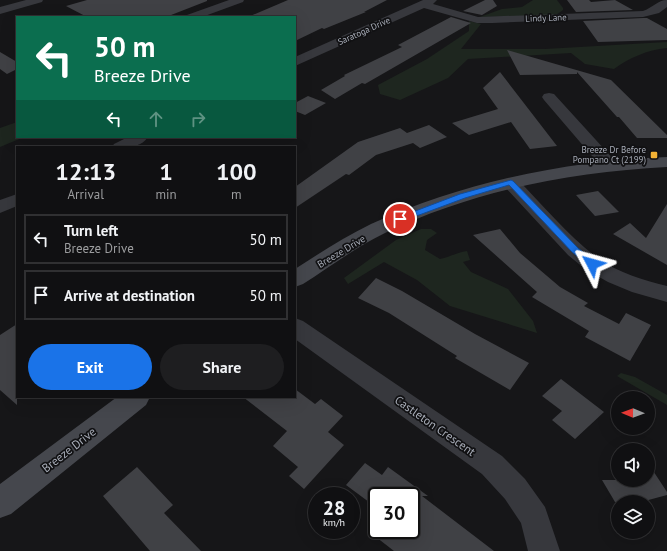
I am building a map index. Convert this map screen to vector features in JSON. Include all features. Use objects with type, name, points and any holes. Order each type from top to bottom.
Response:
[{"type":"street","points":[[0,11],[38,0]]},
{"type":"street","points":[[194,16],[239,0]]},
{"type":"street","name":"Lindy Lane","points":[[428,2],[477,20],[492,20],[643,14],[655,11],[667,2]]},
{"type":"street","name":"Saratoga Drive","points":[[296,62],[428,2]]},
{"type":"street","points":[[549,97],[610,166]]},
{"type":"street","points":[[122,146],[138,138]]},
{"type":"street","name":"Breeze Drive","points":[[296,278],[377,229],[411,214],[462,196],[511,183],[610,166],[667,162]]},
{"type":"street","points":[[511,183],[575,250],[592,264],[615,277],[640,287],[667,294]]},
{"type":"street","points":[[0,207],[16,199]]},
{"type":"street","name":"Castleton Crescent","points":[[296,328],[492,465],[515,489],[534,517],[544,551]]},
{"type":"street","name":"Breeze Drive","points":[[0,503],[136,398]]},
{"type":"shaded area","points":[[533,0],[557,0],[563,10],[556,15],[480,17],[502,9],[522,7]]},
{"type":"shaded area","points":[[469,21],[481,24],[461,49],[545,49],[667,42],[667,48],[639,55],[614,69],[585,64],[571,53],[468,59],[448,78],[400,100],[380,94],[378,85],[427,59],[469,31]]},
{"type":"shaded area","points":[[16,122],[16,138],[22,138],[0,147],[0,128]]},
{"type":"shaded area","points":[[421,229],[431,229],[437,233],[427,240],[425,250],[440,259],[467,251],[470,260],[463,262],[471,272],[508,289],[533,321],[537,333],[450,306],[417,280],[384,262],[348,284],[344,278],[396,240]]},
{"type":"shaded area","points":[[621,373],[635,377],[667,395],[667,405],[655,398],[655,391],[643,391],[617,376]]},
{"type":"building","points":[[87,0],[207,0],[169,16],[85,16],[66,6]]},
{"type":"building","points":[[288,0],[387,0],[364,12],[366,12],[324,29],[322,28],[296,41],[296,16],[250,16]]},
{"type":"building","points":[[485,0],[493,0],[497,6],[482,15],[463,11]]},
{"type":"building","points":[[567,0],[589,0],[591,2],[615,0],[633,10],[576,12]]},
{"type":"building","points":[[451,17],[471,23],[365,84],[362,83],[335,99],[321,90],[345,76],[344,75],[402,47],[398,45]]},
{"type":"building","points":[[647,18],[667,29],[667,40],[598,42],[583,21]]},
{"type":"building","points":[[507,50],[611,80],[667,135],[667,138],[637,138],[577,72],[577,74],[520,75]]},
{"type":"building","points":[[0,52],[16,61],[16,70],[7,74],[0,69]]},
{"type":"building","points":[[500,72],[557,146],[530,149],[511,122],[469,135],[452,123],[498,109],[483,88]]},
{"type":"building","points":[[308,96],[326,103],[305,115],[296,111],[296,102]]},
{"type":"building","points":[[429,125],[447,137],[420,148],[413,143],[376,155],[349,175],[346,174],[296,207],[296,186],[358,142],[400,128],[407,133]]},
{"type":"building","points":[[598,191],[619,212],[595,216],[576,195]]},
{"type":"building","points":[[667,204],[667,265],[613,234],[630,223],[646,238]]},
{"type":"building","points":[[500,229],[520,253],[560,287],[588,303],[584,306],[619,324],[626,313],[651,325],[630,361],[585,337],[589,331],[532,297],[537,292],[473,235]]},
{"type":"building","points":[[376,278],[402,291],[475,334],[529,363],[510,390],[455,358],[457,356],[389,313],[358,298]]},
{"type":"building","points":[[16,325],[17,405],[0,390],[0,335]]},
{"type":"building","points":[[561,379],[604,412],[575,439],[552,420],[562,411],[542,396]]},
{"type":"building","points":[[296,390],[315,404],[321,399],[343,416],[328,432],[344,445],[304,489],[289,476],[298,467],[273,446],[287,431],[244,398],[296,398]]},
{"type":"building","points":[[365,463],[382,475],[388,467],[416,487],[368,487],[368,501],[360,495],[360,487],[349,487],[346,485]]},
{"type":"building","points":[[137,467],[173,505],[164,513],[201,551],[150,551],[103,496]]},
{"type":"building","points":[[655,474],[667,492],[667,495],[655,498],[655,495],[611,495],[602,480],[611,480],[611,487],[655,487]]},
{"type":"building","points":[[420,490],[428,496],[422,496],[494,551],[394,551],[379,539],[420,539]]},
{"type":"place","name":"Breeze Dr Before Pompano Ct (2199)","points":[[654,155]]},
{"type":"route","points":[[400,219],[462,196],[511,183],[575,250],[592,264]]}]
